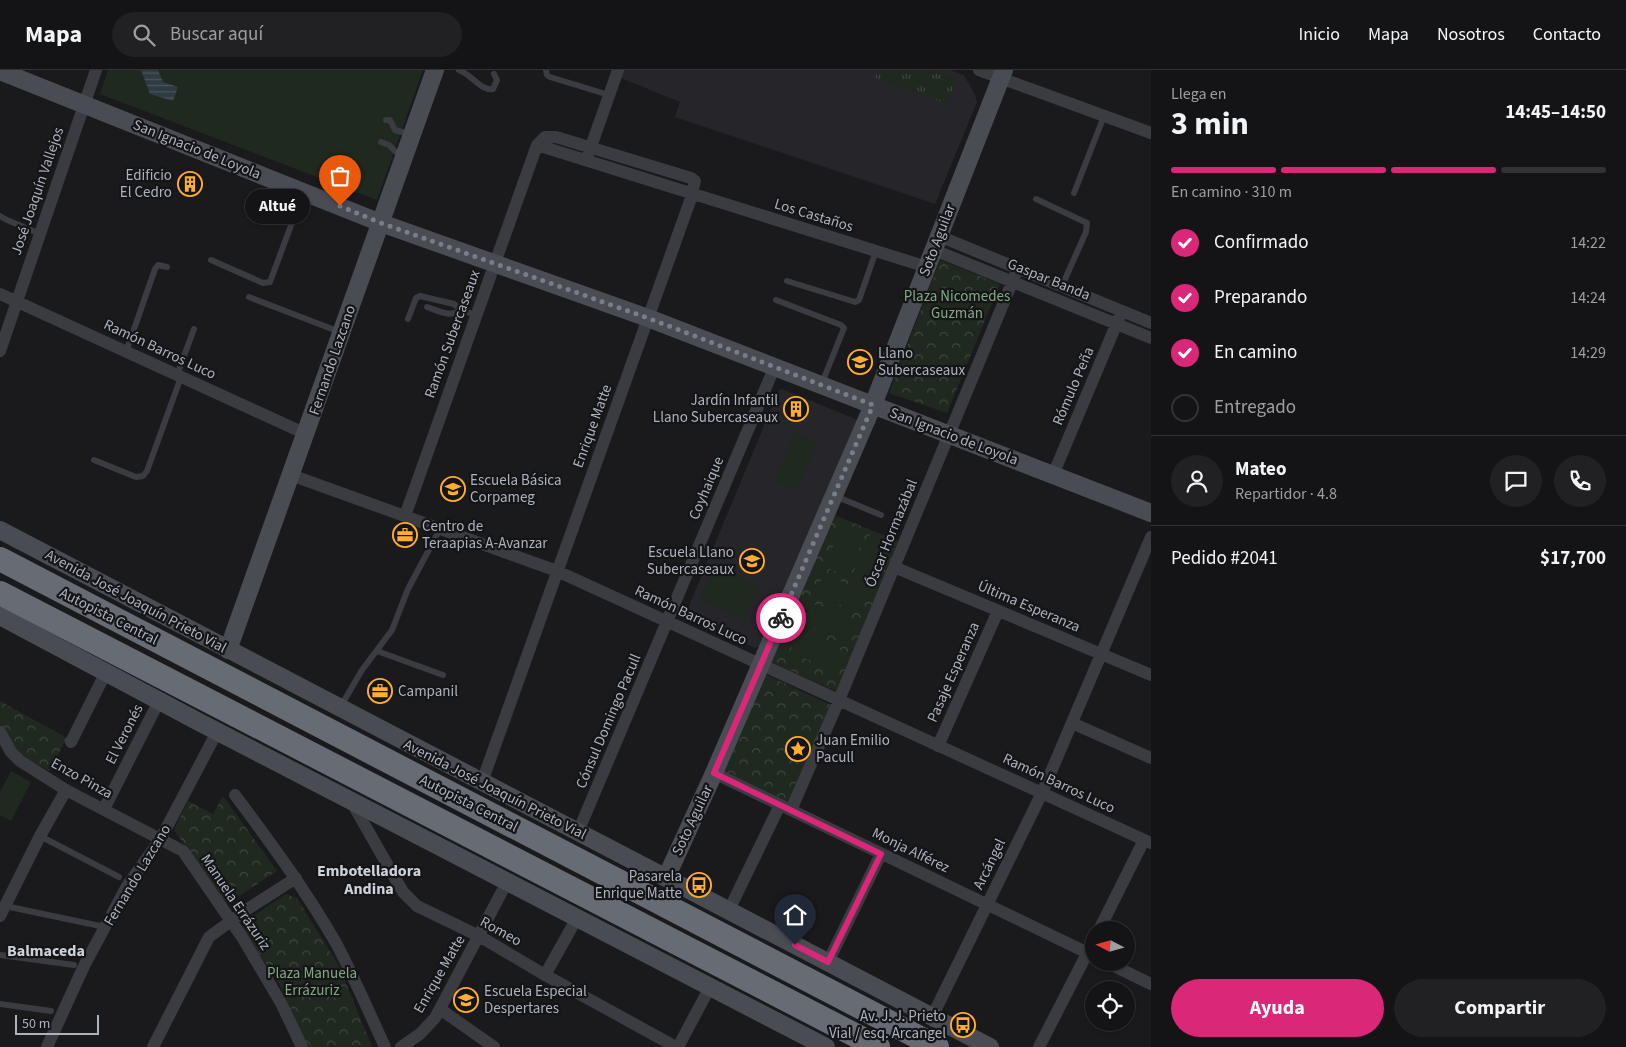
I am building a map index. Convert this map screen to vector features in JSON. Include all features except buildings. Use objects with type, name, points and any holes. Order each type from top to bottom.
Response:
[{"type":"highway","name":"Autopista Central","points":[[0,559],[937,1047]]},
{"type":"highway","name":"Autopista Central","points":[[0,593],[878,1047]]},
{"type":"street","name":"José Joaquín Vallejos","points":[[0,351],[96,70]]},
{"type":"street","name":"Fernando Lazcano","points":[[228,650],[435,70]]},
{"type":"street","points":[[587,160],[618,70]]},
{"type":"street","points":[[978,70],[1003,74],[1104,116],[1151,133]]},
{"type":"street","name":"San Ignacio de Loyola","points":[[0,71],[381,223],[648,318],[1151,513]]},
{"type":"street","name":"Soto Aguilar","points":[[666,878],[714,773],[873,405],[1003,74]]},
{"type":"street","points":[[541,141],[556,138],[691,178],[695,181],[692,194]]},
{"type":"street","name":"Los Castaños","points":[[541,141],[587,160],[927,267]]},
{"type":"street","name":"Ramón Subercaseaux","points":[[405,516],[494,263],[541,141]]},
{"type":"street","name":"Enrique Matte","points":[[482,782],[692,194]]},
{"type":"street","name":"Gaspar Banda","points":[[936,243],[1018,268],[1151,323]]},
{"type":"street","name":"Gaspar Banda","points":[[936,243],[1012,282],[1151,338]]},
{"type":"street","name":"Óscar Hormazábal","points":[[729,910],[785,807],[839,700],[1018,268]]},
{"type":"street","name":"Ramón Barros Luco","points":[[0,294],[306,434]]},
{"type":"street","name":"Rómulo Peña","points":[[1053,475],[1122,311]]},
{"type":"street","name":"Coyhaique","points":[[668,622],[775,366]]},
{"type":"street","name":"Ramón Barros Luco","points":[[291,475],[557,571],[1148,841]]},
{"type":"street","name":"Avenida José Joaquín Prieto Vial","points":[[0,530],[990,1047]]},
{"type":"street","name":"Arcángel","points":[[932,1017],[1042,793],[1151,537]]},
{"type":"street","name":"Última Esperanza","points":[[894,567],[1151,675]]},
{"type":"street","name":"Pasaje Esperanza","points":[[938,746],[998,611]]},
{"type":"street","points":[[0,616],[218,732],[826,1047]]},
{"type":"street","name":"Cónsul Domingo Pacull","points":[[578,832],[668,622]]},
{"type":"street","points":[[71,742],[106,672]]},
{"type":"street","name":"El Veronés","points":[[104,808],[159,701]]},
{"type":"street","points":[[1072,723],[1151,758]]},
{"type":"street","name":"Enzo Pinza","points":[[0,732],[11,752],[20,761],[66,790],[104,808],[160,840]]},
{"type":"street","name":"Fernando Lazcano","points":[[47,1047],[84,966],[127,886],[160,840],[218,732]]},
{"type":"street","name":"Monja Alférez","points":[[714,773],[1085,953]]},
{"type":"street","points":[[2,911],[66,790]]},
{"type":"street","points":[[234,795],[296,878],[346,963],[385,1047]]},
{"type":"street","name":"Romeo","points":[[351,801],[407,897],[417,906],[479,936],[545,975],[677,1047]]},
{"type":"street","name":"Manuela Errázuriz","points":[[160,840],[183,851],[231,921],[266,977],[302,1047]]},
{"type":"street","points":[[1104,921],[1148,841]]},
{"type":"street","points":[[828,962],[881,854]]},
{"type":"street","points":[[153,1047],[207,940],[212,934],[296,878]]},
{"type":"street","name":"Enrique Matte","points":[[401,1047],[420,1034],[440,1009],[507,882]]},
{"type":"street","points":[[545,975],[578,918]]},
{"type":"street","points":[[1039,1047],[1085,964]]},
{"type":"street","points":[[1124,971],[1151,984]]},
{"type":"street","points":[[677,1047],[710,987]]},
{"type":"street","points":[[440,1009],[494,1047]]},
{"type":"lane","points":[[459,70],[468,74],[485,89],[491,90],[497,80],[494,74]]},
{"type":"lane","points":[[546,70],[547,75],[550,77],[609,95]]},
{"type":"lane","points":[[1074,193],[1104,116]]},
{"type":"lane","points":[[386,120],[392,122],[395,130],[412,135]]},
{"type":"lane","points":[[382,142],[390,145],[403,160]]},
{"type":"lane","points":[[211,260],[263,283],[270,282],[304,192]]},
{"type":"lane","points":[[1036,199],[1087,223],[1086,232],[1062,286]]},
{"type":"lane","points":[[0,216],[40,234]]},
{"type":"lane","points":[[787,281],[855,302],[859,300],[876,251]]},
{"type":"lane","points":[[126,352],[155,269],[158,266],[167,267]]},
{"type":"lane","points":[[408,319],[416,298],[420,296],[454,304],[461,310],[476,315]]},
{"type":"lane","points":[[249,297],[341,333]]},
{"type":"lane","points":[[776,300],[841,325],[844,328],[821,384]]},
{"type":"lane","points":[[427,308],[450,315],[461,310]]},
{"type":"lane","points":[[94,460],[136,477],[143,476],[147,471],[194,328]]},
{"type":"lane","points":[[834,496],[881,515]]},
{"type":"lane","points":[[340,708],[362,670],[392,630],[408,589],[440,529]]},
{"type":"lane","points":[[377,651],[443,675]]},
{"type":"lane","points":[[40,836],[119,877]]},
{"type":"lane","points":[[2,911],[105,927]]},
{"type":"lane","points":[[0,955],[74,965]]},
{"type":"lane","points":[[0,1004],[51,1011]]},
{"type":"shaded area","points":[[141,70],[158,70],[163,82],[178,87],[173,101],[150,94]]},
{"type":"shaded area","points":[[624,70],[950,70],[964,75],[977,102],[935,204],[675,117],[680,102],[621,78]]},
{"type":"shaded area","name":"Escuela Llano Subercaseaux","points":[[782,389],[858,420],[759,646],[755,648],[689,617],[686,613],[779,390]]},
{"type":"green space","points":[[108,70],[423,70],[377,200],[100,94]]},
{"type":"green space","points":[[878,70],[932,70],[958,79],[947,104],[875,78]]},
{"type":"green space","name":"Plaza Nicomedes Guzmán","points":[[940,260],[1000,284],[947,413],[889,393]]},
{"type":"green space","points":[[795,432],[818,442],[797,490],[774,480]]},
{"type":"green space","points":[[834,515],[898,541],[838,692],[770,662]]},
{"type":"green space","points":[[843,523],[866,532],[847,576],[825,567]]},
{"type":"green space","points":[[870,534],[892,544],[874,588],[851,578]]},
{"type":"green space","points":[[715,567],[759,586],[745,619],[700,600]]},
{"type":"green space","points":[[824,574],[866,592],[857,612],[815,594]]},
{"type":"green space","points":[[811,603],[853,621],[845,641],[803,623]]},
{"type":"green space","points":[[799,632],[841,650],[832,670],[790,652]]},
{"type":"green space","points":[[761,672],[837,708],[788,807],[717,772]]},
{"type":"green space","points":[[0,701],[67,738],[49,771],[13,751],[0,730]]},
{"type":"green space","points":[[11,771],[31,782],[11,821],[0,815],[0,792]]},
{"type":"green space","points":[[223,796],[277,871],[227,904],[174,830],[188,801],[213,814]]},
{"type":"green space","name":"Plaza Manuela Errázuriz","points":[[286,894],[297,898],[339,966],[372,1047],[307,1047],[280,986],[243,928],[245,922]]},
{"type":"way so far","points":[[340,206],[381,223],[648,318],[873,405],[781,618]]},
{"type":"place","name":"Edificio El Cedro","points":[[190,184]]},
{"type":"place","name":"Altué","points":[[340,206]]},
{"type":"place","name":"Llano Subercaseaux","points":[[860,362]]},
{"type":"place","name":"Jardín Infantil Llano Subercaseaux","points":[[796,409]]},
{"type":"place","name":"Escuela Básica Corpameg","points":[[453,489]]},
{"type":"place","name":"Centro de Teraapias A-Avanzar","points":[[405,535]]},
{"type":"place","name":"Escuela Llano Subercaseaux","points":[[752,561]]},
{"type":"place","name":"Campanil","points":[[380,691]]},
{"type":"place","name":"Juan Emilio Pacull","points":[[798,749]]},
{"type":"place","name":"Pasarela Enrique Matte","points":[[699,885]]},
{"type":"place","name":"Escuela Especial Despertares","points":[[466,1000]]},
{"type":"place","name":"Av. J. J. Prieto Vial / esq. Arcangel","points":[[963,1025]]},
{"type":"district","name":"Embotelladora Andina","points":[[369,879]]},
{"type":"district","name":"Balmaceda","points":[[46,950]]},
{"type":"route","points":[[781,618],[714,773],[881,854],[828,962],[795,945]]}]
